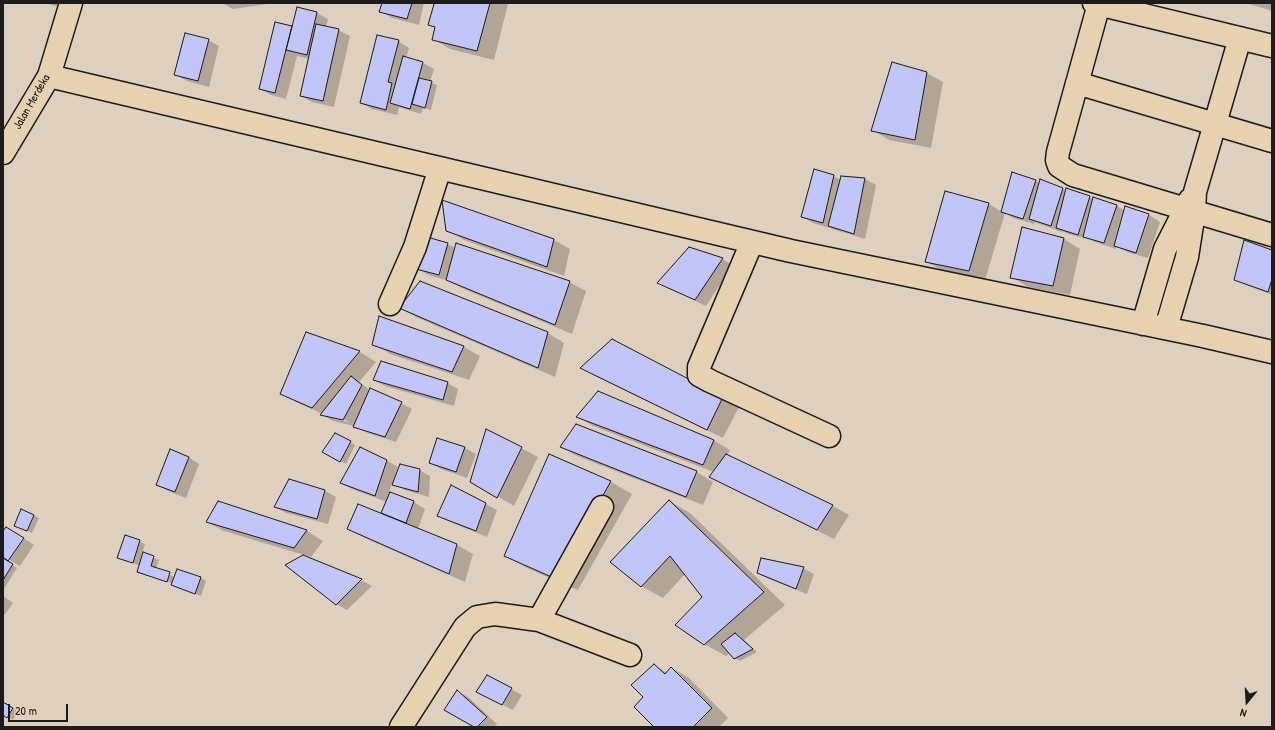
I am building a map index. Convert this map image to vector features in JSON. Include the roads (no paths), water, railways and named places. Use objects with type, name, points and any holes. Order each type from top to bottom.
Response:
[{"type":"street","name":"Jalan Merdeka","points":[[3,153],[49,76],[71,3]]},
{"type":"street","points":[[1272,46],[1097,4],[1057,160],[1060,166],[1073,176],[1191,204],[1272,235]]},
{"type":"street","points":[[1166,328],[1187,257],[1191,204],[1240,38]]},
{"type":"street","points":[[49,76],[791,251],[1166,328],[1272,352]]},
{"type":"street","points":[[1077,83],[1272,141]]},
{"type":"street","points":[[390,304],[415,247],[440,168]]},
{"type":"street","points":[[1144,324],[1165,249],[1191,204]]},
{"type":"street","points":[[752,242],[699,367],[699,373],[701,377],[829,436]]},
{"type":"street","points":[[539,620],[602,507]]},
{"type":"street","points":[[401,727],[465,627],[477,617],[495,614],[539,620],[630,655]]}]
